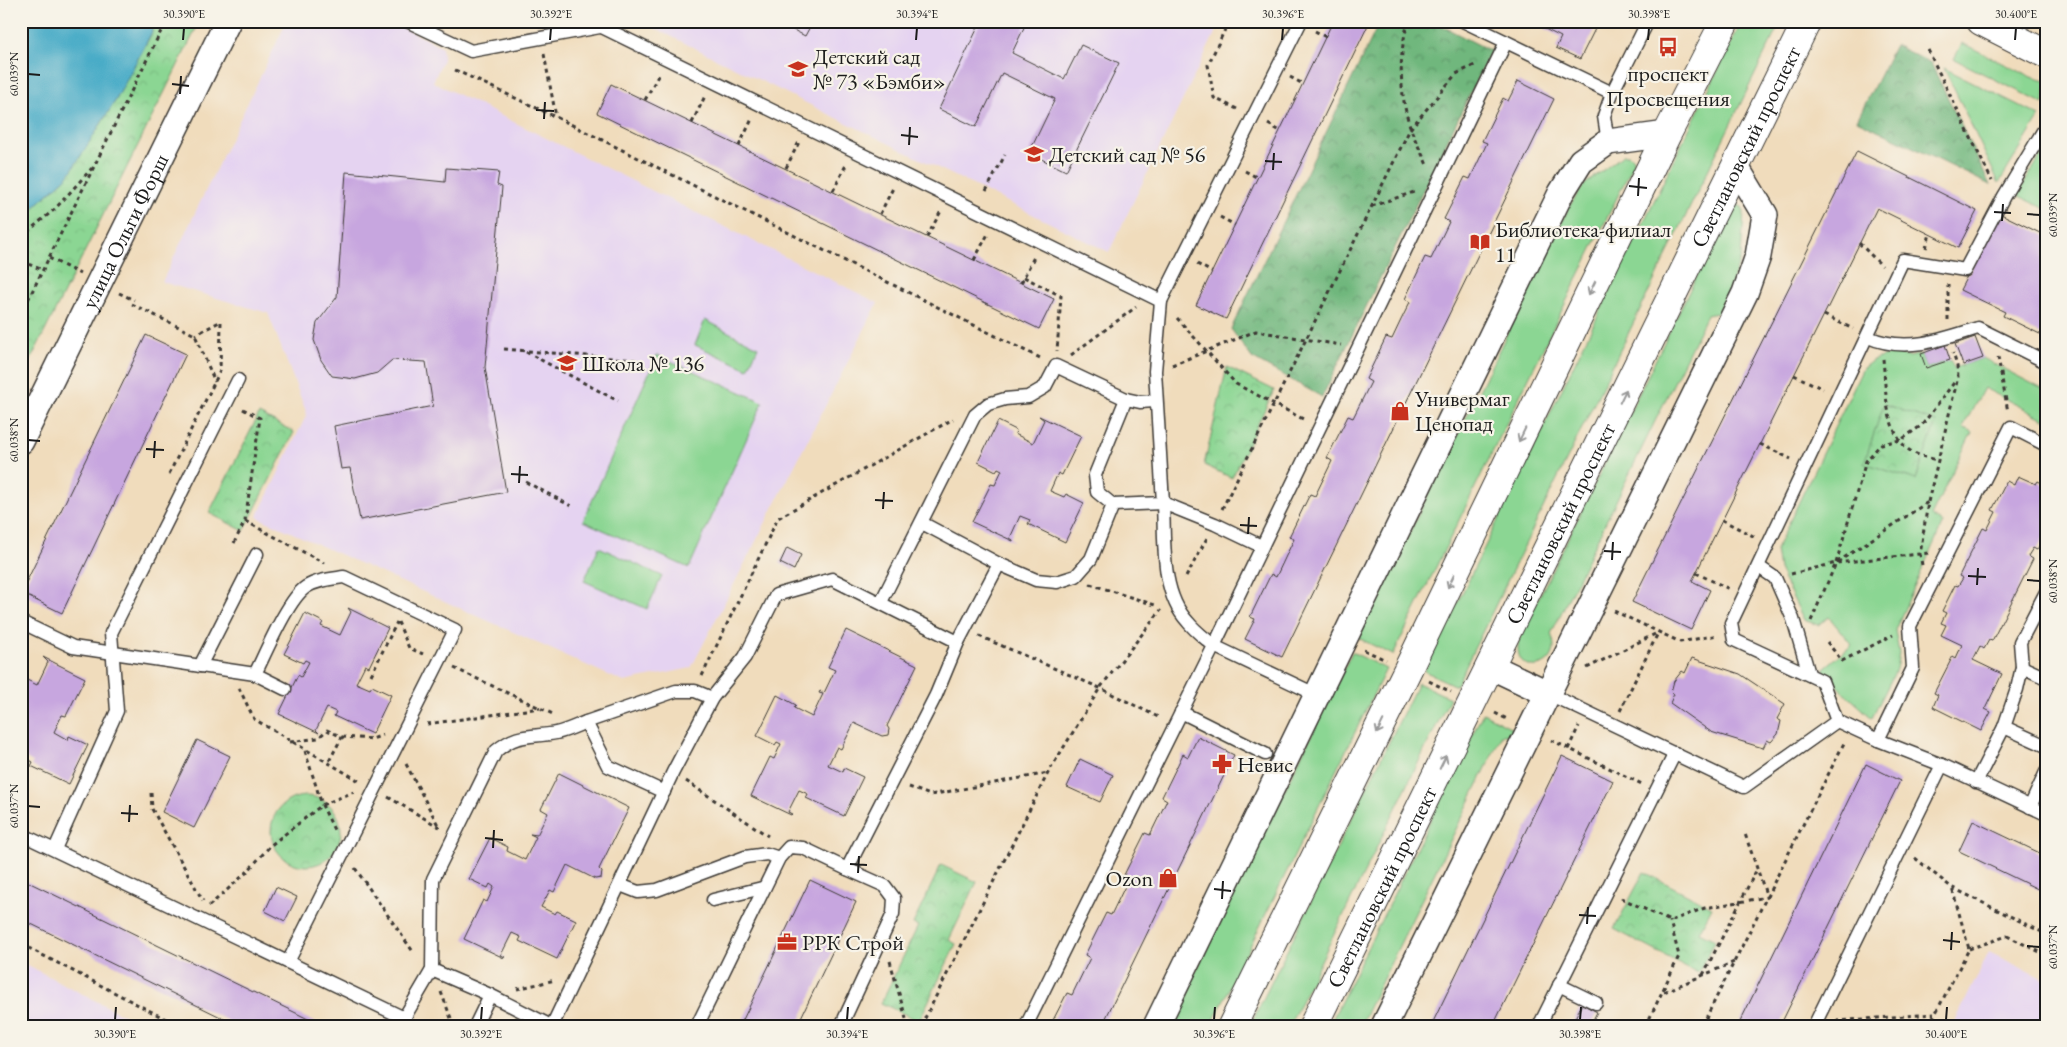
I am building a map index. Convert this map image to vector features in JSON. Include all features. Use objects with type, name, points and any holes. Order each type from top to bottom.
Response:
[{"type":"main road","points":[[1232,1026],[1408,671],[1667,134],[1725,21]]},
{"type":"main road","name":"Светлановский проспект","points":[[1313,1026],[1806,21]]},
{"type":"main road","points":[[1981,21],[2046,54]]},
{"type":"street","name":"улица Ольги Форш","points":[[21,441],[228,21]]},
{"type":"street","points":[[1156,1026],[1561,193],[1581,161],[1608,142],[1667,134]]},
{"type":"street","points":[[1384,1026],[1744,293],[1758,256],[1765,215],[1736,167]]},
{"type":"street","points":[[1490,666],[1546,693]]},
{"type":"lane","points":[[407,21],[470,52],[602,27]]},
{"type":"lane","points":[[587,21],[1156,299]]},
{"type":"lane","points":[[1464,21],[1612,93]]},
{"type":"lane","points":[[1608,142],[1604,116],[1612,93],[1648,21]]},
{"type":"lane","points":[[1300,22],[1253,117],[1156,299],[1155,401],[1167,570],[1172,596],[1187,622],[1214,646],[1317,695]]},
{"type":"lane","points":[[1026,1026],[1214,646],[1506,42]]},
{"type":"lane","points":[[2046,126],[2004,196],[1965,270],[1903,260],[1868,337],[1837,395],[1759,567],[1731,623],[1734,640],[1822,681],[1837,721],[1878,740],[1942,765],[2046,814]]},
{"type":"lane","points":[[1868,337],[1882,343],[1928,344],[1978,328],[2046,362]]},
{"type":"lane","points":[[880,602],[975,416],[988,404],[1005,399],[1028,397],[1045,387],[1056,366],[1126,399],[1140,402],[1155,401]]},
{"type":"lane","points":[[55,849],[117,711],[111,633],[238,380]]},
{"type":"lane","points":[[1126,399],[1095,475],[1097,492],[1112,505],[1163,503],[1215,524],[1261,546]]},
{"type":"lane","points":[[1878,740],[1913,668],[1910,626],[2010,428],[2046,445]]},
{"type":"lane","points":[[922,523],[999,564],[1036,580],[1057,582],[1076,576],[1091,559],[1112,505]]},
{"type":"lane","points":[[200,666],[257,554]]},
{"type":"lane","points":[[847,869],[936,695],[961,636],[999,564]]},
{"type":"lane","points":[[1759,567],[1775,578],[1794,620],[1809,674]]},
{"type":"lane","points":[[255,674],[294,600],[306,587],[324,580],[344,577],[455,630],[397,746],[372,788],[288,962]]},
{"type":"lane","points":[[432,970],[490,995],[552,1026],[673,772],[712,698],[745,657],[776,595],[832,579],[880,602],[961,636]]},
{"type":"lane","points":[[1976,782],[2004,727],[2017,689],[2022,667],[2020,642],[2046,592]]},
{"type":"lane","points":[[21,622],[73,648],[240,671],[255,674],[285,689]]},
{"type":"lane","points":[[2022,667],[2046,678]]},
{"type":"lane","points":[[21,834],[288,962],[407,1022],[432,970],[433,879],[496,751],[509,740],[527,735],[556,733],[676,691],[695,691],[712,698]]},
{"type":"lane","points":[[1546,693],[1744,787],[1837,721]]},
{"type":"lane","points":[[1181,712],[1265,754]]},
{"type":"lane","points":[[582,724],[608,766],[664,792]]},
{"type":"lane","points":[[2004,727],[2046,746]]},
{"type":"lane","points":[[1539,1026],[1675,753]]},
{"type":"lane","points":[[1815,1024],[1942,765]]},
{"type":"lane","points":[[2030,807],[2046,772]]},
{"type":"lane","points":[[620,885],[638,892],[657,890],[745,857],[773,856],[789,847],[803,848],[885,886],[894,898],[893,914],[841,1026]]},
{"type":"lane","points":[[697,1026],[762,888],[773,856]]},
{"type":"lane","points":[[713,900],[762,888]]},
{"type":"lane","points":[[1559,984],[1596,1003]]},
{"type":"lane","points":[[475,1026],[490,995]]},
{"type":"path","points":[[162,21],[164,27]]},
{"type":"path","points":[[21,314],[166,21]]},
{"type":"path","points":[[1229,21],[1208,65],[1214,98],[1253,117]]},
{"type":"path","points":[[1372,206],[1437,185],[1410,128],[1401,79],[1402,52],[1409,21]]},
{"type":"path","points":[[541,39],[556,117]]},
{"type":"path","points":[[1928,50],[1994,184]]},
{"type":"path","points":[[645,100],[667,59]]},
{"type":"path","points":[[1410,128],[1456,74],[1474,64],[1497,61]]},
{"type":"path","points":[[455,70],[556,117],[1056,366]]},
{"type":"path","points":[[692,123],[712,81]]},
{"type":"path","points":[[739,146],[760,104]]},
{"type":"path","points":[[786,168],[807,127]]},
{"type":"path","points":[[833,191],[854,150]]},
{"type":"path","points":[[986,191],[1005,156]]},
{"type":"path","points":[[21,237],[55,209],[96,164]]},
{"type":"path","points":[[880,214],[901,174]]},
{"type":"path","points":[[926,237],[949,197]]},
{"type":"path","points":[[974,260],[995,220]]},
{"type":"path","points":[[1021,283],[1041,242]]},
{"type":"path","points":[[1860,243],[1894,277]]},
{"type":"path","points":[[21,261],[43,270]]},
{"type":"path","points":[[1925,595],[1920,555],[1928,502],[1958,377],[1957,366],[1948,338],[1948,266]]},
{"type":"path","points":[[1024,277],[1061,296],[1056,366]]},
{"type":"path","points":[[1056,366],[1156,299],[1209,351],[1236,384],[1319,427]]},
{"type":"path","points":[[132,304],[194,335],[215,382]]},
{"type":"path","points":[[1824,314],[1868,337]]},
{"type":"path","points":[[165,482],[220,371],[221,321],[194,335]]},
{"type":"path","points":[[1155,371],[1256,332],[1357,348]]},
{"type":"path","points":[[1994,337],[2010,428]]},
{"type":"path","points":[[1882,343],[1889,412],[1900,440],[1908,449],[1918,455],[1938,460]]},
{"type":"path","points":[[504,349],[636,360]]},
{"type":"path","points":[[523,350],[618,401]]},
{"type":"path","points":[[1794,375],[1837,395]]},
{"type":"path","points":[[1800,644],[1836,563],[1866,461],[1881,444],[1900,440],[1922,425],[1958,377]]},
{"type":"path","points":[[210,392],[260,418],[246,521],[234,543]]},
{"type":"path","points":[[695,691],[778,518],[958,416],[975,416]]},
{"type":"path","points":[[1760,444],[1805,466]]},
{"type":"path","points":[[526,482],[571,506]]},
{"type":"path","points":[[1836,563],[1928,502]]},
{"type":"path","points":[[1722,520],[1769,544]]},
{"type":"path","points":[[246,521],[325,563],[344,577]]},
{"type":"path","points":[[1775,578],[1836,563],[1920,555],[1948,549]]},
{"type":"path","points":[[1696,573],[1744,597]]},
{"type":"path","points":[[1076,576],[1094,587],[1163,607]]},
{"type":"path","points":[[1609,608],[1680,642],[1732,632]]},
{"type":"path","points":[[371,675],[398,621],[410,648],[541,708],[582,724]]},
{"type":"path","points":[[1827,642],[1842,660],[1910,626]]},
{"type":"path","points":[[1578,672],[1658,633]]},
{"type":"path","points":[[1613,725],[1658,633]]},
{"type":"path","points":[[961,636],[1100,688],[1174,724]]},
{"type":"path","points":[[1344,640],[1656,791]]},
{"type":"path","points":[[240,671],[239,689],[254,719],[305,751],[455,836]]},
{"type":"path","points":[[290,742],[318,738],[327,730],[342,737],[372,739],[406,726],[541,708]]},
{"type":"path","points":[[1568,749],[1586,712]]},
{"type":"path","points":[[1702,1026],[1852,728]]},
{"type":"path","points":[[328,763],[342,737]]},
{"type":"path","points":[[397,746],[438,826]]},
{"type":"path","points":[[305,751],[322,805],[343,851],[421,963],[432,970],[454,1026]]},
{"type":"path","points":[[673,772],[772,839],[773,856]]},
{"type":"path","points":[[892,780],[930,795],[1048,773]]},
{"type":"path","points":[[151,793],[152,809],[207,908],[246,873],[270,845],[322,805],[372,788]]},
{"type":"path","points":[[1745,834],[1767,897]]},
{"type":"path","points":[[1901,847],[1951,888],[2046,934]]},
{"type":"path","points":[[1703,975],[1757,868]]},
{"type":"path","points":[[1929,1026],[1968,949],[1951,888]]},
{"type":"path","points":[[1607,891],[1670,921],[1705,908],[1767,897]]},
{"type":"path","points":[[1646,1026],[1679,956],[1670,921]]},
{"type":"path","points":[[1968,949],[2007,936],[2046,956]]},
{"type":"path","points":[[881,940],[893,968],[908,1026]]},
{"type":"path","points":[[21,944],[179,1026]]},
{"type":"path","points":[[1663,992],[1734,962]]},
{"type":"path","points":[[490,995],[576,975]]},
{"type":"path","points":[[1815,1024],[1935,1014]]},
{"type":"shaded area","name":"Школа № 136","points":[[287,21],[389,21],[442,47],[443,59],[433,82],[878,303],[691,668],[624,682],[257,517],[307,414],[268,313],[162,282]]},
{"type":"shaded area","name":"Детский сад № 56","points":[[640,21],[1221,21],[1109,252]]},
{"type":"shaded area","points":[[1989,952],[2046,980],[2046,1026],[1953,1026]]},
{"type":"shaded area","points":[[21,962],[144,1026],[21,1026]]},
{"type":"green space","points":[[151,21],[200,21],[21,379],[21,219],[68,176],[116,100],[152,33]]},
{"type":"green space","points":[[1380,21],[1432,21],[1491,51],[1322,397],[1252,358],[1231,329]]},
{"type":"green space","points":[[1742,21],[1781,21],[1456,686],[1424,671]]},
{"type":"green space","points":[[1962,43],[2031,77],[2046,81],[2044,104],[1954,59]]},
{"type":"green space","points":[[1895,45],[1931,63],[1990,185],[1857,120]]},
{"type":"green space","points":[[1944,68],[2040,116],[1999,183]]},
{"type":"green space","points":[[2046,147],[2046,209],[2017,195]]},
{"type":"green space","points":[[1623,155],[1629,155],[1633,159],[1633,165],[1393,655],[1358,638],[1570,205],[1584,185]]},
{"type":"green space","points":[[1737,205],[1742,207],[1744,212],[1741,257],[1722,312],[1707,315],[1551,634],[1554,647],[1551,657],[1545,663],[1537,666],[1528,665],[1521,660],[1518,650],[1520,636],[1729,210]]},
{"type":"green space","points":[[705,320],[758,347],[748,369],[695,345]]},
{"type":"green space","points":[[1894,353],[1909,357],[1921,354],[1926,368],[1950,360],[1954,368],[1983,358],[2046,391],[2046,420],[1984,388],[1963,427],[1972,432],[1931,516],[1943,523],[1895,630],[1899,653],[1896,670],[1872,718],[1824,674],[1824,668],[1852,645],[1829,617],[1818,625],[1804,620],[1779,570],[1776,550],[1863,368],[1873,360]]},
{"type":"green space","points":[[657,355],[763,402],[689,568],[583,521]]},
{"type":"green space","points":[[1227,367],[1274,390],[1232,478],[1204,465]]},
{"type":"green space","points":[[1884,404],[1936,422],[1916,480],[1864,463]]},
{"type":"green space","points":[[259,414],[294,432],[244,531],[209,513]]},
{"type":"green space","points":[[599,547],[662,576],[647,609],[584,581]]},
{"type":"green space","points":[[1352,652],[1386,669],[1211,1026],[1169,1026]]},
{"type":"green space","points":[[1418,683],[1450,698],[1289,1026],[1250,1026]]},
{"type":"green space","points":[[1483,713],[1516,730],[1514,735],[1502,735],[1360,1026],[1329,1026]]},
{"type":"green space","points":[[313,796],[326,802],[335,811],[339,817],[341,831],[339,845],[331,856],[320,864],[299,866],[292,864],[281,856],[273,845],[271,824],[273,817],[281,806],[292,798]]},
{"type":"green space","points":[[941,865],[977,882],[949,940],[956,944],[919,1021],[881,1003],[918,926],[913,924]]},
{"type":"green space","points":[[1644,872],[1712,907],[1699,932],[1715,940],[1698,973],[1614,929]]},
{"type":"water","points":[[21,21],[151,21],[152,32],[116,100],[68,176],[21,219]]},
{"type":"building","points":[[776,21],[813,21],[805,36]]},
{"type":"building","points":[[981,21],[1027,21],[1012,53],[1064,79],[1081,45],[1119,63],[1066,171],[1029,153],[1055,99],[1002,73],[976,127],[939,109]]},
{"type":"building","points":[[1333,21],[1370,21],[1226,319],[1196,305]]},
{"type":"building","points":[[1529,21],[1599,21],[1580,59],[1556,48],[1561,37]]},
{"type":"building","points":[[1518,81],[1554,99],[1282,657],[1245,639],[1255,619],[1250,617],[1271,574],[1276,577],[1294,539],[1289,537],[1310,494],[1315,496],[1332,461],[1327,458],[1348,416],[1353,418],[1371,382],[1366,379],[1386,337],[1392,339],[1410,302],[1405,299],[1425,257],[1431,259],[1449,222],[1444,219],[1465,177],[1470,179],[1487,143],[1482,141],[1503,98],[1508,101]]},
{"type":"building","points":[[611,84],[1054,299],[1039,329],[597,113]]},
{"type":"building","points":[[1857,151],[1977,211],[1958,248],[1877,208],[1692,581],[1710,590],[1691,630],[1632,602]]},
{"type":"building","points":[[446,168],[499,172],[497,185],[502,187],[485,367],[506,492],[360,520],[350,468],[341,469],[334,426],[433,406],[426,362],[392,360],[377,373],[355,379],[332,376],[321,360],[314,340],[317,323],[337,297],[346,172],[445,182]]},
{"type":"building","points":[[1999,213],[2046,236],[2046,250],[2042,257],[2046,258],[2046,337],[2003,316],[2005,312],[1960,290]]},
{"type":"building","points":[[146,335],[186,354],[62,613],[21,593]]},
{"type":"building","points":[[1975,337],[1983,358],[1963,365],[1955,344]]},
{"type":"building","points":[[1945,345],[1950,360],[1926,368],[1921,354]]},
{"type":"building","points":[[1039,416],[1081,436],[1062,475],[1058,473],[1050,491],[1064,497],[1066,494],[1084,503],[1065,542],[1028,524],[1030,520],[1020,516],[1010,538],[1013,541],[972,522],[991,484],[995,485],[1002,470],[998,468],[996,471],[978,462],[998,421],[1016,430],[1015,434],[1033,443],[1044,420]]},
{"type":"building","points":[[2018,476],[2036,484],[2038,481],[2046,485],[2046,533],[2037,550],[2033,548],[2028,556],[2033,559],[1992,641],[1989,640],[1984,649],[1980,646],[1973,660],[2002,674],[1985,709],[1991,712],[1981,731],[1933,707],[1938,695],[1934,693],[1953,656],[1956,658],[1962,645],[1941,635],[1946,625],[1941,623],[1946,613],[1942,611],[1955,585],[1958,586],[1963,578],[1959,576],[1983,528],[1987,530],[1996,512],[1992,510],[2007,481],[2014,485]]},
{"type":"building","points":[[787,548],[801,555],[794,570],[780,563]]},
{"type":"building","points":[[348,608],[388,628],[369,667],[365,665],[356,683],[370,689],[372,686],[391,695],[372,734],[334,716],[336,712],[327,708],[316,730],[319,733],[279,714],[298,675],[301,677],[309,662],[305,660],[303,663],[284,654],[305,613],[323,622],[321,626],[340,635],[351,612]]},
{"type":"building","points":[[846,630],[917,665],[887,726],[889,729],[888,735],[882,736],[854,723],[841,749],[837,747],[828,765],[843,772],[844,768],[863,777],[844,816],[806,798],[808,794],[799,790],[788,812],[791,815],[751,796],[770,757],[774,759],[781,744],[777,742],[775,745],[757,736],[777,695],[796,705],[794,708],[812,717],[823,694],[819,693],[820,691],[824,693],[835,670],[828,667]]},
{"type":"building","points":[[43,657],[85,678],[66,716],[62,715],[54,732],[68,740],[69,736],[88,745],[69,784],[31,766],[33,762],[24,757],[21,763],[21,677],[37,685],[48,662]]},
{"type":"building","points":[[1692,658],[1740,674],[1785,704],[1777,719],[1781,721],[1778,734],[1771,742],[1767,740],[1763,748],[1711,732],[1670,703],[1674,694],[1671,692],[1674,681],[1682,671],[1685,673]]},
{"type":"building","points":[[1198,737],[1234,755],[1102,1026],[1050,1026],[1067,993],[1072,995],[1090,958],[1085,955],[1106,913],[1111,915],[1129,878],[1124,875],[1145,833],[1150,835],[1167,800],[1162,797],[1183,754],[1188,757]]},
{"type":"building","points":[[197,740],[230,756],[194,828],[162,812]]},
{"type":"building","points":[[1562,756],[1613,781],[1493,1026],[1431,1026]]},
{"type":"building","points":[[1080,759],[1113,775],[1100,802],[1067,787]]},
{"type":"building","points":[[1866,764],[1900,781],[1780,1026],[1738,1026]]},
{"type":"building","points":[[559,773],[629,808],[599,869],[602,872],[601,878],[595,879],[567,865],[554,892],[550,890],[541,907],[555,914],[557,911],[576,920],[557,959],[519,941],[521,937],[512,933],[501,955],[504,958],[464,939],[483,900],[487,902],[494,887],[490,884],[488,888],[469,879],[490,838],[508,847],[507,851],[525,860],[536,837],[530,834],[537,835],[548,813],[541,809]]},
{"type":"building","points":[[1973,821],[2046,856],[2046,893],[1959,851]]},
{"type":"building","points":[[810,880],[856,902],[797,1026],[740,1026]]},
{"type":"building","points":[[26,881],[322,1026],[239,1026],[21,919],[21,890]]},
{"type":"building","points":[[276,887],[297,897],[285,921],[265,911]]},
{"type":"building","points":[[1582,1004],[1597,1012],[1590,1026],[1571,1026]]},
{"type":"place","name":"проспект Просвещения","points":[[1668,47]]},
{"type":"place","name":"Детский сад № 73 «Бэмби»","points":[[798,69]]},
{"type":"place","name":"Детский сад № 56","points":[[1034,154]]},
{"type":"place","name":"Библиотека-филиал 11","points":[[1480,242]]},
{"type":"place","name":"Школа № 136","points":[[567,363]]},
{"type":"place","name":"Универмаг Ценопад","points":[[1400,411]]},
{"type":"place","name":"Невис","points":[[1222,764]]},
{"type":"place","name":"Ozon","points":[[1168,878]]},
{"type":"place","name":"РРК Строй","points":[[787,942]]}]
